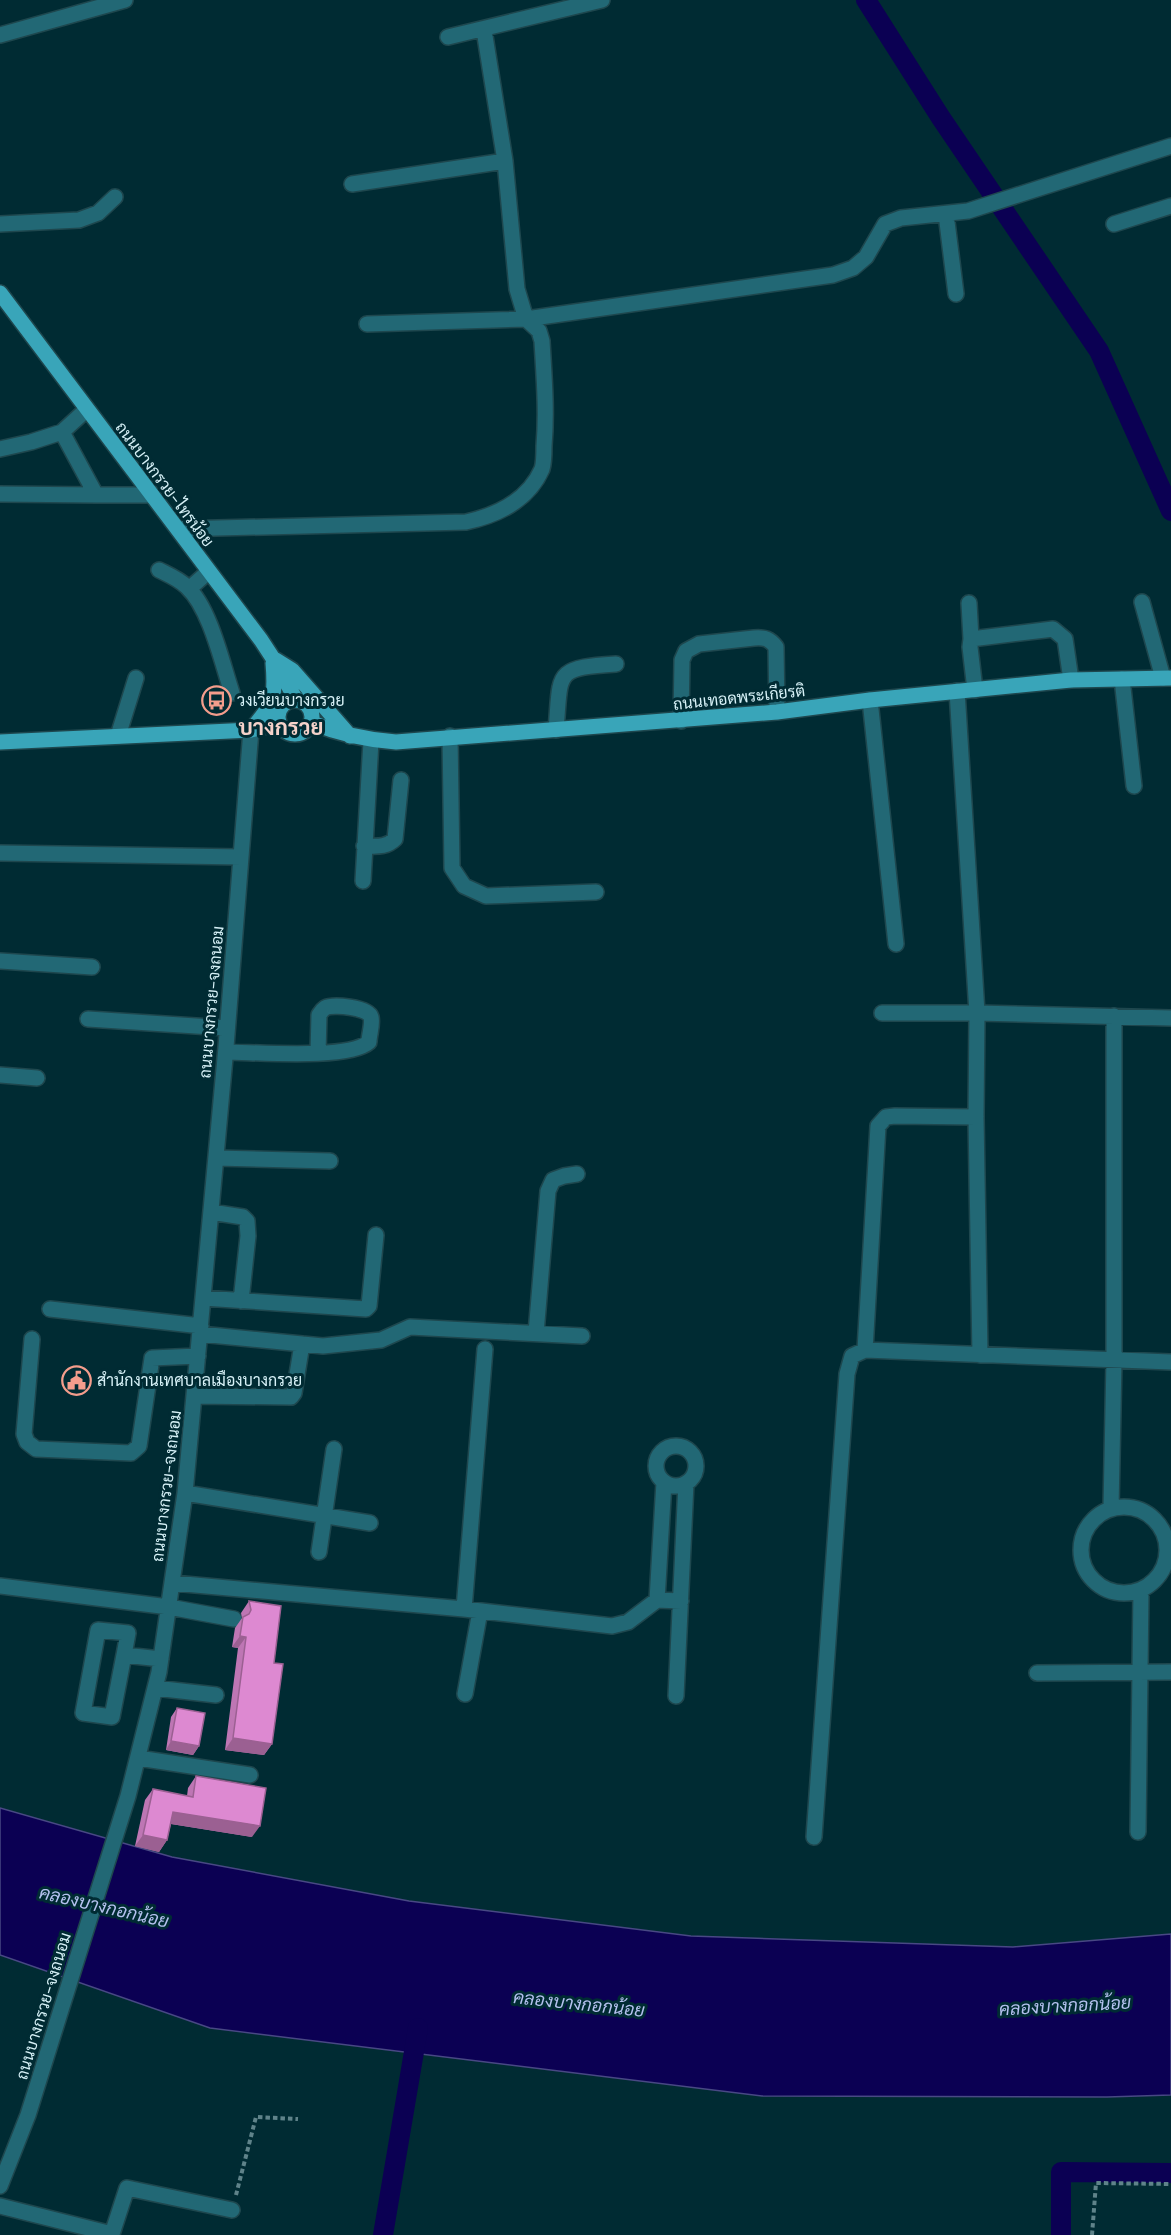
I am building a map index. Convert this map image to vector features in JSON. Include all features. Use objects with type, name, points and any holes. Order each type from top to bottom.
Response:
[{"type":"main road","name":"ถนนบางกรวย-ไทรน้อย","points":[[0,293],[273,658],[296,700]]},
{"type":"main road","points":[[251,730],[269,709],[275,692],[273,658]]},
{"type":"main road","points":[[273,658],[292,670],[350,736]]},
{"type":"main road","name":"ถนนเทอดพระเกียรติ","points":[[312,723],[339,734],[371,741],[396,742],[450,736],[681,721],[1071,680],[1167,678]]},
{"type":"main road","points":[[296,700],[308,705],[311,711],[312,723],[303,733],[289,732],[279,723],[278,717],[283,705],[296,700]]},
{"type":"main road","points":[[0,742],[251,730],[279,723]]},
{"type":"street","points":[[0,35],[125,0]]},
{"type":"street","points":[[448,37],[602,0]]},
{"type":"street","points":[[178,529],[466,522],[490,516],[512,505],[528,491],[543,468],[547,410],[542,341],[539,331],[526,319],[517,289],[505,161],[484,30]]},
{"type":"street","points":[[367,324],[526,319],[833,275],[853,268],[866,257],[885,224],[901,218],[946,214],[989,204],[1171,146]]},
{"type":"street","points":[[352,184],[505,161]]},
{"type":"street","points":[[0,224],[79,220],[98,213],[115,197]]},
{"type":"street","points":[[1114,224],[1171,206]]},
{"type":"street","points":[[946,214],[956,294]]},
{"type":"street","points":[[0,449],[62,432],[87,410]]},
{"type":"street","points":[[62,432],[96,495]]},
{"type":"street","points":[[0,494],[152,495]]},
{"type":"street","points":[[159,570],[181,581],[189,588],[211,630],[231,693]]},
{"type":"street","points":[[189,588],[208,572]]},
{"type":"street","points":[[1142,602],[1167,678]]},
{"type":"street","points":[[969,603],[970,653],[975,690]]},
{"type":"street","points":[[971,639],[1053,629],[1065,639],[1071,680]]},
{"type":"street","points":[[681,721],[682,660],[686,651],[699,644],[763,637],[771,641],[776,648],[777,712]]},
{"type":"street","points":[[556,730],[563,676],[581,666],[616,664]]},
{"type":"street","points":[[118,736],[136,678]]},
{"type":"street","points":[[1122,679],[1134,786]]},
{"type":"street","points":[[957,691],[977,1013],[976,1118],[980,1355]]},
{"type":"street","points":[[870,700],[896,944]]},
{"type":"street","name":"ถนนบางกรวย-จงถนอม","points":[[0,2186],[28,2115],[128,1796],[161,1659],[185,1493],[226,1052],[251,730]]},
{"type":"street","points":[[450,736],[452,868],[464,886],[486,896],[596,892]]},
{"type":"street","points":[[363,881],[371,741]]},
{"type":"street","points":[[364,846],[382,846],[390,844],[395,839],[401,780]]},
{"type":"street","points":[[0,853],[241,857]]},
{"type":"street","points":[[0,961],[92,968]]},
{"type":"street","points":[[882,1013],[1171,1018]]},
{"type":"street","points":[[1111,1508],[1114,1360],[1114,1016]]},
{"type":"street","points":[[88,1019],[227,1028]]},
{"type":"street","points":[[226,1052],[318,1053]]},
{"type":"street","points":[[0,1075],[37,1078]]},
{"type":"street","points":[[865,1350],[878,1126],[886,1117],[895,1116],[976,1118]]},
{"type":"street","points":[[216,1158],[330,1161]]},
{"type":"street","points":[[536,1334],[548,1191],[553,1180],[577,1174]]},
{"type":"street","points":[[211,1212],[243,1217],[247,1221],[248,1236],[241,1301]]},
{"type":"street","points":[[203,1298],[366,1309],[369,1306],[376,1234]]},
{"type":"street","points":[[50,1309],[323,1346],[373,1342],[410,1327],[582,1336]]},
{"type":"street","points":[[32,1339],[24,1434],[27,1443],[36,1449],[131,1453],[139,1446],[152,1358],[198,1356]]},
{"type":"street","points":[[194,1396],[291,1397],[294,1393],[302,1344]]},
{"type":"street","points":[[464,1609],[485,1349]]},
{"type":"street","points":[[814,1837],[847,1374],[852,1356],[865,1350],[1171,1362]]},
{"type":"street","points":[[671,1446],[683,1446],[692,1453],[696,1464],[694,1475],[686,1483],[675,1486],[664,1482],[657,1473],[656,1461],[661,1451],[671,1446]]},
{"type":"street","points":[[319,1552],[334,1449]]},
{"type":"street","points":[[657,1600],[664,1482]]},
{"type":"street","points":[[676,1696],[686,1483]]},
{"type":"street","points":[[185,1493],[370,1523]]},
{"type":"street","points":[[1111,1508],[1137,1508],[1159,1523],[1168,1548],[1161,1573],[1141,1590],[1118,1593],[1096,1584],[1083,1564],[1081,1541],[1092,1520],[1111,1508]]},
{"type":"street","points":[[173,1583],[464,1609],[612,1626],[628,1622],[657,1600],[681,1601]]},
{"type":"street","points":[[0,1586],[169,1607],[234,1619]]},
{"type":"street","points":[[1138,1832],[1138,1673],[1141,1590]]},
{"type":"street","points":[[465,1694],[480,1611]]},
{"type":"street","points":[[99,1630],[128,1633],[124,1654],[112,1717],[83,1713],[99,1630]]},
{"type":"street","points":[[124,1654],[161,1659]]},
{"type":"street","points":[[1037,1673],[1171,1672]]},
{"type":"street","points":[[155,1688],[216,1695]]},
{"type":"street","points":[[138,1758],[250,1774]]},
{"type":"street","points":[[0,2206],[112,2234],[126,2188],[232,2210]]},
{"type":"path","points":[[232,2210],[256,2117],[298,2119]]},
{"type":"path","points":[[1092,2235],[1095,2183],[1171,2184]]},
{"type":"water","name":"คลองบางกอกน้อย","points":[[0,1808],[172,1857],[409,1901],[691,1936],[1013,1947],[1171,1934],[1171,2095],[1107,2097],[762,2096],[210,2028],[0,1955]]},
{"type":"building","points":[[249,1601],[281,1606],[274,1663],[283,1664],[272,1744],[233,1738],[246,1637],[240,1636],[243,1617],[251,1610]]},
{"type":"building","points":[[177,1708],[205,1713],[199,1746],[171,1741]]},
{"type":"building","points":[[196,1776],[266,1788],[260,1826],[173,1812],[167,1840],[143,1835],[153,1789],[193,1797]]},
{"type":"waterway","points":[[866,0],[941,118],[1099,351],[1171,511]]},
{"type":"waterway","points":[[383,2235],[418,2028]]},
{"type":"waterway","points":[[1061,2235],[1061,2172],[1171,2173]]},
{"type":"place","name":"วงเวียนบางกรวย","points":[[216,700]]},
{"type":"place","name":"สำนักงานเทศบาลเมืองบางกรวย","points":[[76,1380]]},
{"type":"district","name":"บางกรวย","points":[[281,727]]}]
